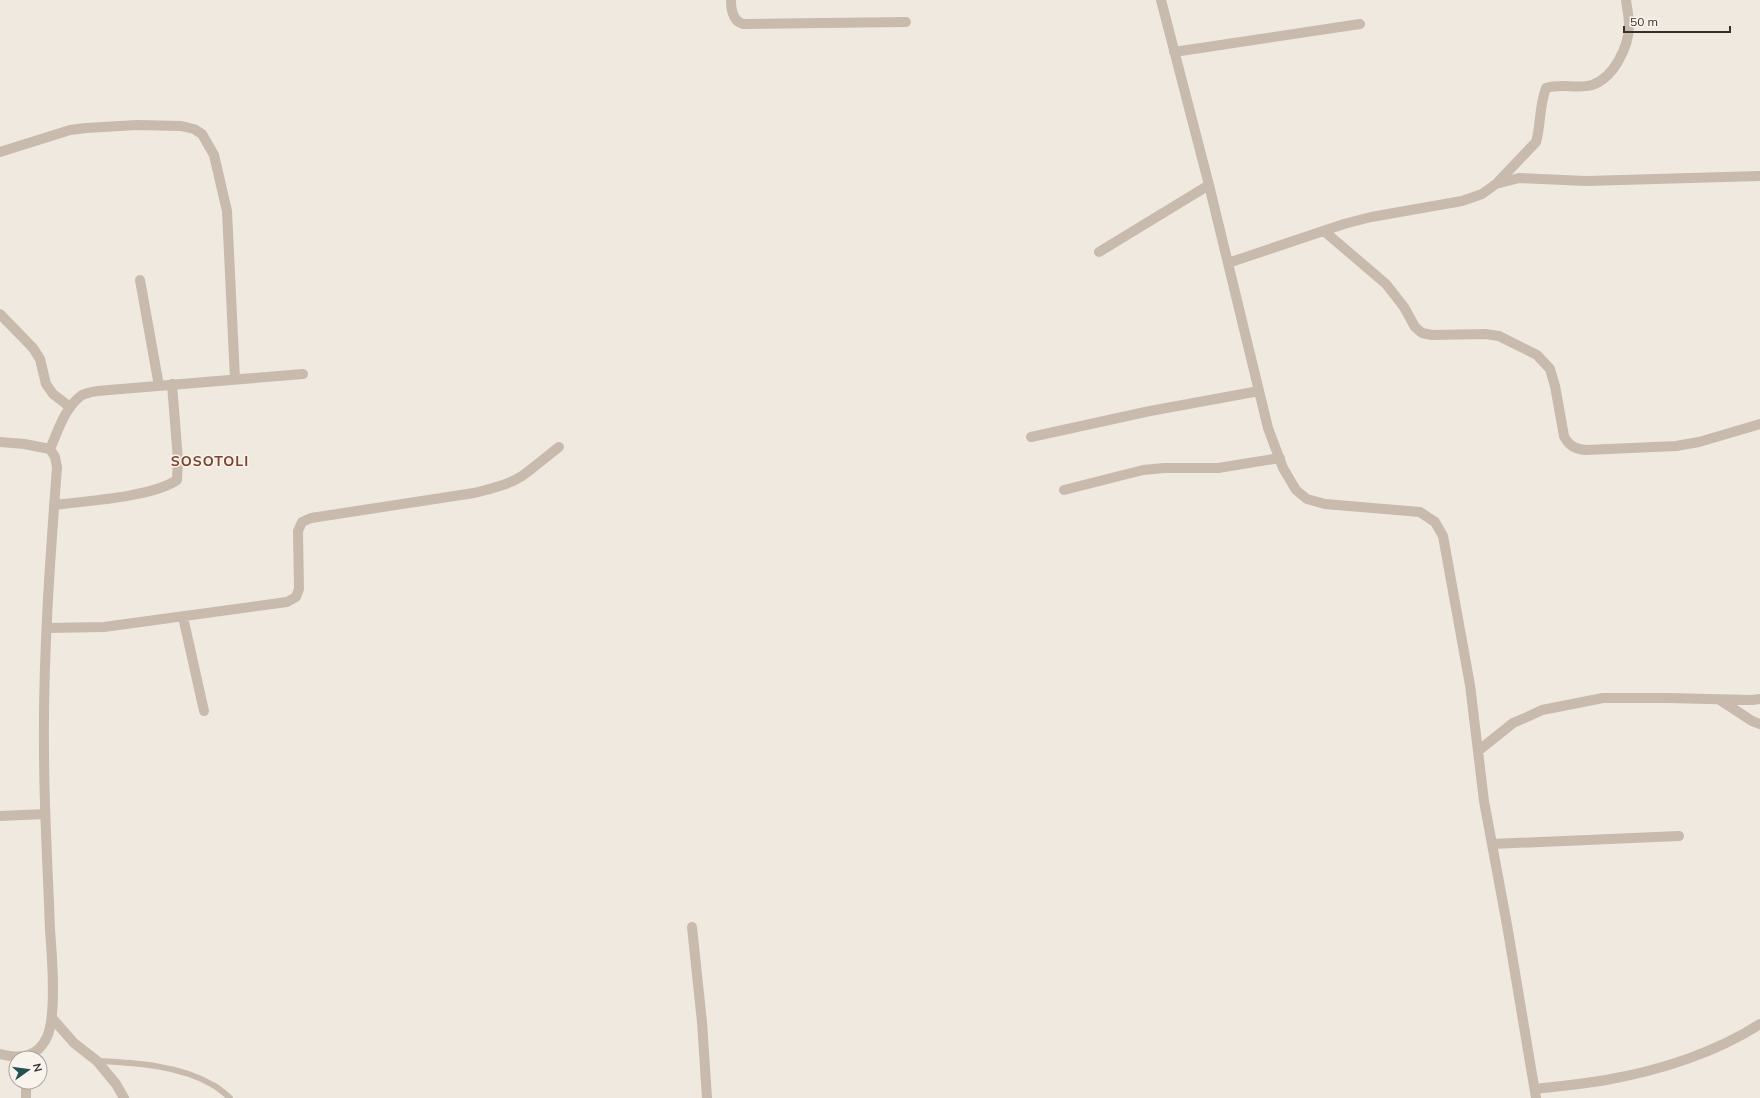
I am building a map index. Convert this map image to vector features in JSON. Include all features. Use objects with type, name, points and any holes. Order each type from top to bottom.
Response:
[{"type":"street","points":[[731,0],[734,16],[738,23],[743,24],[906,22]]},
{"type":"street","points":[[1161,0],[1209,185],[1268,428],[1283,468],[1296,490],[1307,499],[1325,504],[1420,512],[1436,522],[1443,536],[1470,685],[1492,844],[1535,1093],[1611,1080],[1653,1070],[1704,1053],[1760,1024]]},
{"type":"street","points":[[1228,263],[1371,217],[1462,201],[1482,194],[1496,184],[1536,142],[1542,97],[1546,88],[1553,86],[1591,85],[1601,80],[1618,60],[1628,38],[1629,24],[1626,0]]},
{"type":"street","points":[[1174,52],[1360,24]]},
{"type":"street","points":[[0,152],[70,130],[86,128],[137,125],[181,126],[194,129],[202,134],[214,155],[227,211],[235,379]]},
{"type":"street","points":[[1496,184],[1519,178],[1586,181],[1760,176]]},
{"type":"street","points":[[1099,252],[1209,185]]},
{"type":"street","points":[[1324,231],[1386,284],[1404,307],[1415,327],[1422,333],[1432,335],[1485,334],[1498,336],[1537,355],[1550,369],[1555,386],[1564,436],[1568,444],[1577,449],[1586,450],[1676,446],[1699,442],[1760,424]]},
{"type":"street","points":[[140,280],[159,386]]},
{"type":"street","points":[[0,314],[33,348],[40,359],[46,384],[53,394],[70,407]]},
{"type":"street","points":[[50,449],[70,407],[83,394],[97,391],[172,384],[303,374]]},
{"type":"street","points":[[54,506],[149,491],[168,486],[177,480],[178,460],[172,384]]},
{"type":"street","points":[[1031,437],[1150,411],[1259,391]]},
{"type":"street","points":[[0,442],[24,444],[50,449],[55,457],[57,467],[44,673],[45,814],[53,975],[52,1018],[47,1037],[37,1050]]},
{"type":"street","points":[[47,628],[104,627],[269,606],[287,602],[296,597],[299,589],[298,531],[302,522],[311,518],[474,493],[491,489],[521,476],[559,447]]},
{"type":"street","points":[[1064,490],[1143,470],[1164,468],[1218,468],[1280,458]]},
{"type":"street","points":[[183,617],[204,711]]},
{"type":"street","points":[[1478,751],[1514,723],[1542,710],[1614,697],[1720,700],[1760,699]]},
{"type":"street","points":[[1720,700],[1752,721],[1760,724]]},
{"type":"street","points":[[0,816],[45,814]]},
{"type":"street","points":[[1492,844],[1679,836]]},
{"type":"street","points":[[692,927],[702,1022],[707,1098]]},
{"type":"street","points":[[52,1018],[74,1043],[97,1060],[116,1084],[124,1098]]},
{"type":"lane","points":[[97,1060],[142,1064],[184,1072],[213,1085],[230,1098]]},
{"type":"district","name":"SOSOTOLI","points":[[210,461]]}]
